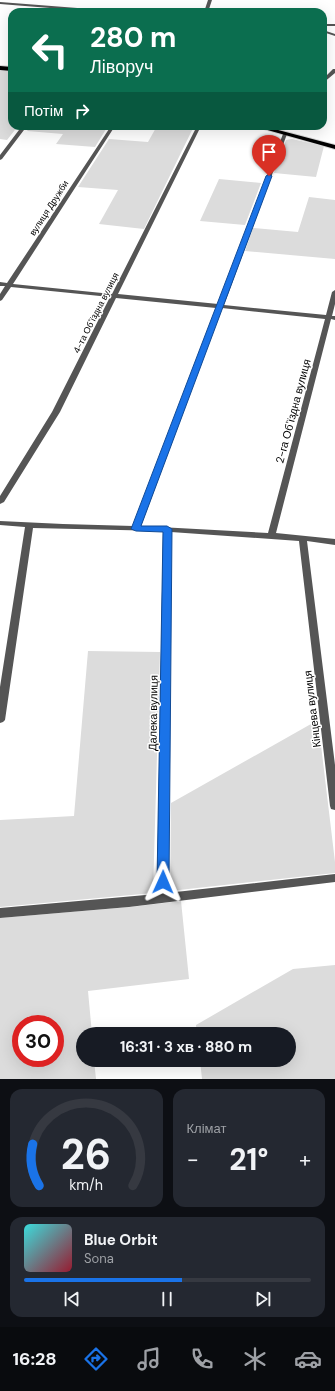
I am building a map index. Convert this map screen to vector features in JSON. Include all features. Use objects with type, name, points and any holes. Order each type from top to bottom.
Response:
[{"type":"main road","points":[[277,130],[284,134],[335,147]]},
{"type":"street","points":[[0,3],[46,8]]},
{"type":"street","points":[[327,78],[335,70]]},
{"type":"street","points":[[0,158],[22,130]]},
{"type":"street","name":"вулиця Дружби","points":[[0,299],[110,130]]},
{"type":"street","name":"4-та Обʼїздна вулиця","points":[[0,502],[56,412],[197,130]]},
{"type":"street","points":[[136,529],[221,306],[284,134]]},
{"type":"street","points":[[0,284],[332,318]]},
{"type":"street","name":"2-га Обʼїздна вулиця","points":[[271,536],[332,318],[335,292]]},
{"type":"street","points":[[0,523],[29,526],[167,529],[303,538],[335,542]]},
{"type":"street","points":[[0,720],[4,654],[29,526]]},
{"type":"street","name":"Далека вулиця","points":[[162,898],[167,529]]},
{"type":"street","name":"Кінцева вулиця","points":[[303,538],[335,806]]},
{"type":"street","points":[[0,913],[129,902],[335,878]]},
{"type":"shaded area","points":[[0,70],[8,71],[8,130],[15,130],[7,140],[0,139]]},
{"type":"shaded area","points":[[106,130],[95,147],[56,144],[63,134],[27,131]]},
{"type":"shaded area","points":[[155,130],[192,130],[144,229],[99,224],[118,190],[78,187],[109,139],[148,142]]},
{"type":"shaded area","points":[[292,139],[324,146],[316,177],[274,173],[286,140]]},
{"type":"shaded area","points":[[219,179],[261,183],[245,225],[200,221]]},
{"type":"shaded area","points":[[309,197],[335,200],[335,259],[245,251],[253,228],[298,232]]},
{"type":"shaded area","points":[[88,651],[160,652],[153,893],[0,907],[0,820],[74,816]]},
{"type":"shaded area","points":[[318,720],[335,862],[335,873],[170,891],[171,803]]},
{"type":"shaded area","points":[[181,901],[189,979],[88,991],[91,1027],[76,1027],[76,1067],[95,1067],[96,1079],[0,1079],[0,918],[130,907]]},
{"type":"shaded area","points":[[335,965],[335,1079],[202,1079],[201,1067],[296,1067],[296,1027],[196,1027],[196,1025],[293,969]]},
{"type":"route","points":[[163,882],[167,529],[136,529],[269,176]]}]
